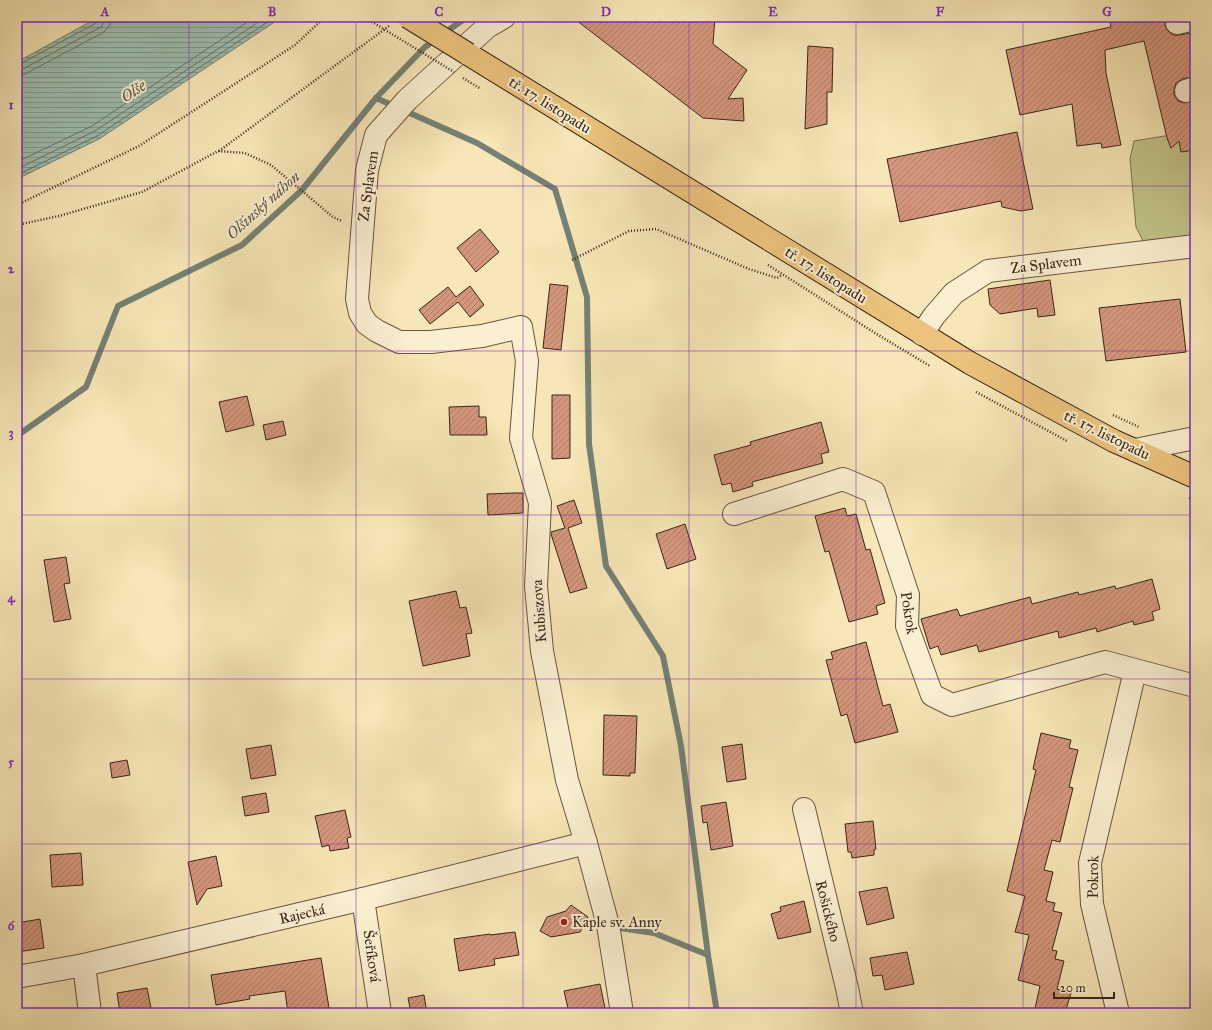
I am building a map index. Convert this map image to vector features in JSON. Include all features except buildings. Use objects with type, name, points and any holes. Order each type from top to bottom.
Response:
[{"type":"main road","name":"tř. 17. listopadu","points":[[401,19],[468,54],[970,363],[1114,441],[1195,477]]},
{"type":"street","name":"Za Splavem","points":[[399,342],[367,324],[360,313],[357,299],[367,170],[376,135],[424,85],[487,27],[504,17]]},
{"type":"street","name":"Za Splavem","points":[[922,334],[934,316],[954,293],[988,271],[1195,246]]},
{"type":"street","name":"Kubiszova","points":[[399,342],[431,342],[482,336],[521,326],[528,361],[521,438],[540,503],[536,586],[542,651],[566,780],[586,843],[608,925],[622,1013]]},
{"type":"street","points":[[1135,450],[1195,438]]},
{"type":"street","name":"Pokrok","points":[[734,514],[843,479],[874,492],[908,596],[907,626],[932,695],[952,705],[1104,662],[1195,686]]},
{"type":"street","name":"Pokrok","points":[[1118,1013],[1092,904],[1090,863],[1135,671]]},
{"type":"street","name":"Rošického","points":[[804,810],[852,1013]]},
{"type":"street","name":"Rajecká","points":[[17,977],[84,965],[363,900],[586,843]]},
{"type":"street","name":"Šeříková","points":[[363,900],[380,1013]]},
{"type":"street","points":[[84,965],[90,1013]]},
{"type":"path","points":[[17,205],[139,146],[296,45],[325,17]]},
{"type":"path","points":[[364,17],[454,72]]},
{"type":"path","points":[[17,225],[59,216],[142,192],[218,151],[401,19]]},
{"type":"path","points":[[218,151],[245,153],[271,165],[333,217],[362,231]]},
{"type":"path","points":[[572,260],[629,231],[656,229],[749,269],[777,278],[782,274]]},
{"type":"path","points":[[1109,412],[1142,428]]},
{"type":"green space","points":[[1195,131],[1195,237],[1144,243],[1136,227],[1130,159],[1134,141]]},
{"type":"water","name":"Olše","points":[[99,17],[282,17],[99,139],[17,179],[17,62]]},
{"type":"waterway","name":"Olšinský náhon","points":[[443,34],[467,17]]},
{"type":"waterway","name":"Olšinský náhon","points":[[17,433],[21,433],[86,387],[118,306],[242,245],[302,190],[376,98],[425,47],[436,39]]},
{"type":"waterway","points":[[376,98],[477,143],[555,189],[587,297],[589,444],[606,566],[663,656],[681,746],[717,1013]]},
{"type":"waterway","points":[[613,927],[654,933],[708,955]]},
{"type":"place","name":"Kaple sv. Anny","points":[[564,922]]}]
